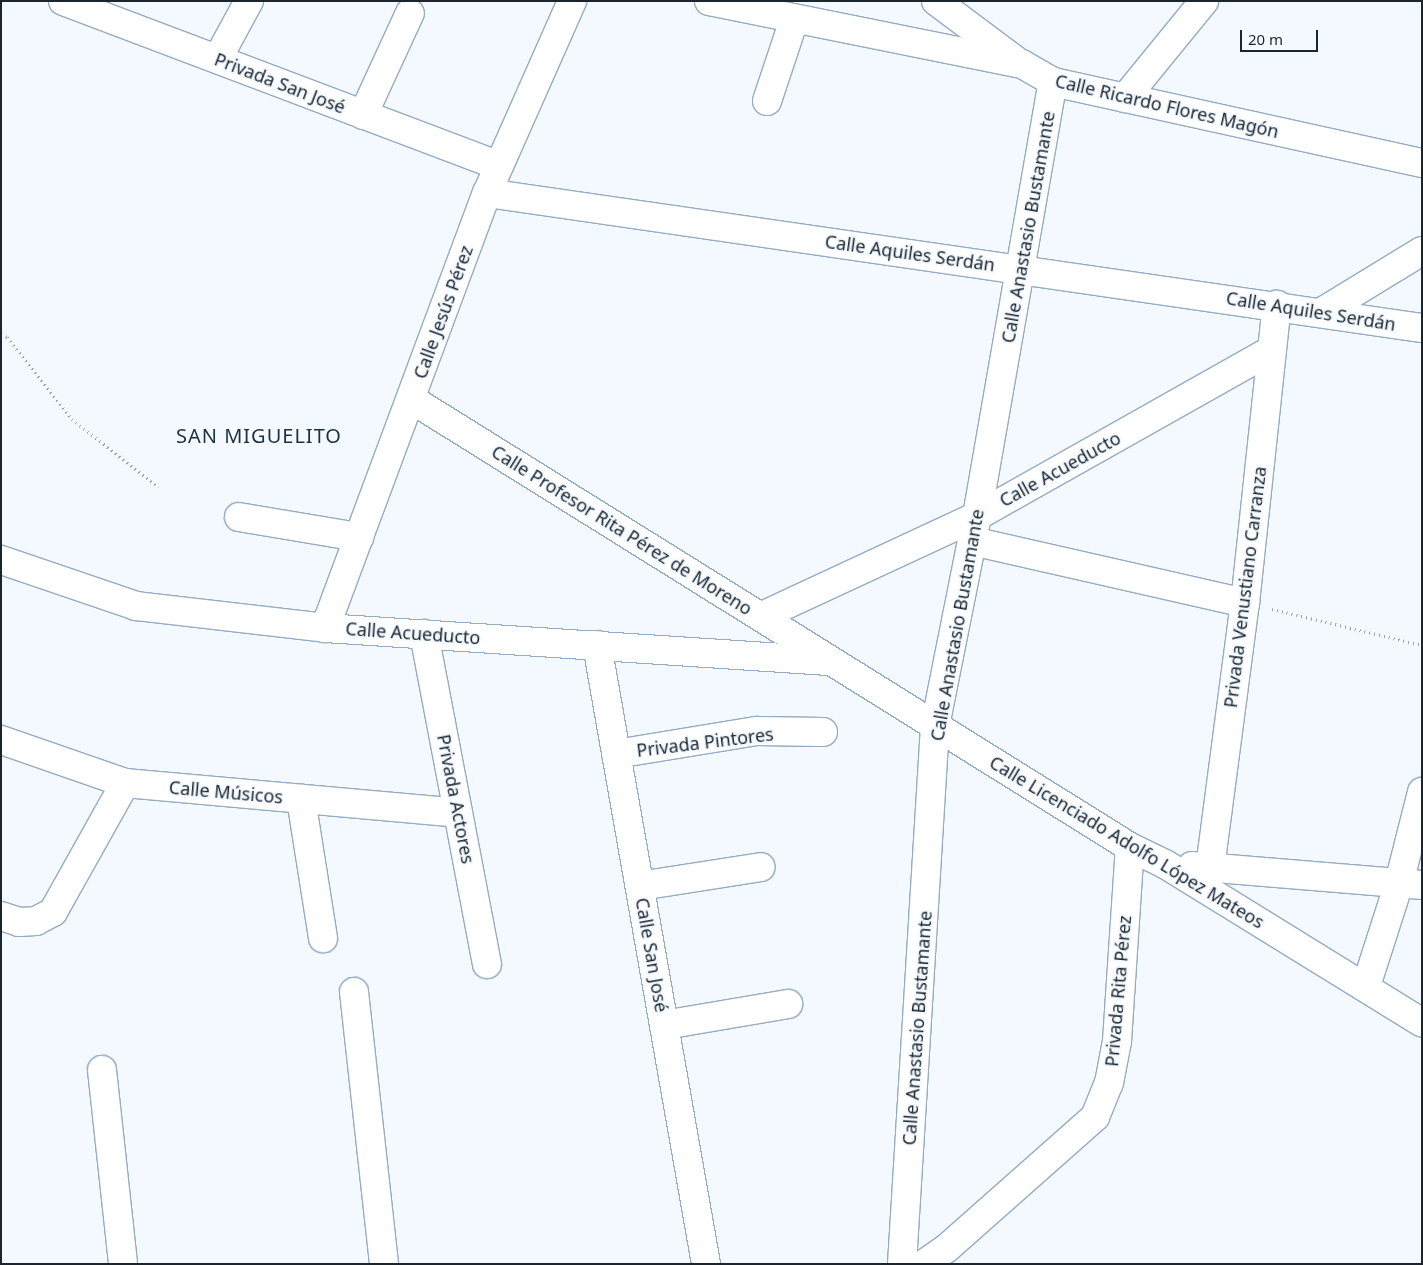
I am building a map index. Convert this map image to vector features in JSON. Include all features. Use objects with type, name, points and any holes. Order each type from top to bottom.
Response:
[{"type":"street","name":"Privada San José","points":[[63,1],[95,7],[218,58],[498,164]]},
{"type":"street","points":[[218,58],[248,1]]},
{"type":"street","name":"Calle Jesús Pérez","points":[[325,628],[498,164],[572,1]]},
{"type":"street","name":"Calle Ricardo Flores Magón","points":[[710,1],[794,20],[1022,64],[1054,82],[1422,163]]},
{"type":"street","points":[[1125,98],[1204,1]]},
{"type":"street","points":[[951,5],[1022,64]]},
{"type":"street","points":[[363,114],[410,13]]},
{"type":"street","points":[[767,102],[794,20]]},
{"type":"street","name":"Calle Anastasio Bustamante","points":[[902,1264],[935,726],[974,529],[1054,82]]},
{"type":"street","name":"Calle Aquiles Serdán","points":[[487,193],[1277,305],[1422,328]]},
{"type":"street","points":[[1322,312],[1422,251]]},
{"type":"street","name":"Privada Venustiano Carranza","points":[[1210,868],[1245,603],[1277,305]]},
{"type":"street","name":"Calle Acueducto","points":[[762,616],[974,529],[1272,350]]},
{"type":"street","name":"Calle Profesor Rita Pérez de Moreno","points":[[411,399],[833,661]]},
{"type":"street","points":[[239,516],[359,537]]},
{"type":"street","points":[[974,529],[1245,603]]},
{"type":"street","name":"Calle Acueducto","points":[[1,560],[136,606],[325,628],[833,661]]},
{"type":"street","name":"Privada Actores","points":[[424,634],[487,964]]},
{"type":"street","name":"Calle San José","points":[[597,645],[706,1264]]},
{"type":"street","name":"Calle Licenciado Adolfo López Mateos","points":[[833,661],[1130,847],[1165,864],[1366,986],[1422,1023]]},
{"type":"street","name":"Privada Pintores","points":[[616,754],[757,731],[823,732]]},
{"type":"street","name":"Calle Músicos","points":[[1,740],[125,783],[458,813]]},
{"type":"street","points":[[1,916],[19,922],[36,920],[53,912],[125,783]]},
{"type":"street","points":[[1366,986],[1410,884],[1422,792]]},
{"type":"street","points":[[301,799],[323,938]]},
{"type":"street","name":"Privada Rita Pérez","points":[[924,1264],[947,1248],[1095,1117],[1109,1083],[1117,1042],[1130,847]]},
{"type":"street","points":[[1165,864],[1410,884]]},
{"type":"street","points":[[640,886],[761,867]]},
{"type":"street","points":[[354,992],[384,1264]]},
{"type":"street","points":[[664,1025],[788,1004]]},
{"type":"street","points":[[102,1070],[123,1264]]},
{"type":"path","points":[[1,334],[7,337],[72,419],[158,487]]},
{"type":"path","points":[[1245,603],[1422,645]]},
{"type":"district","name":"SAN MIGUELITO","points":[[259,435]]}]
